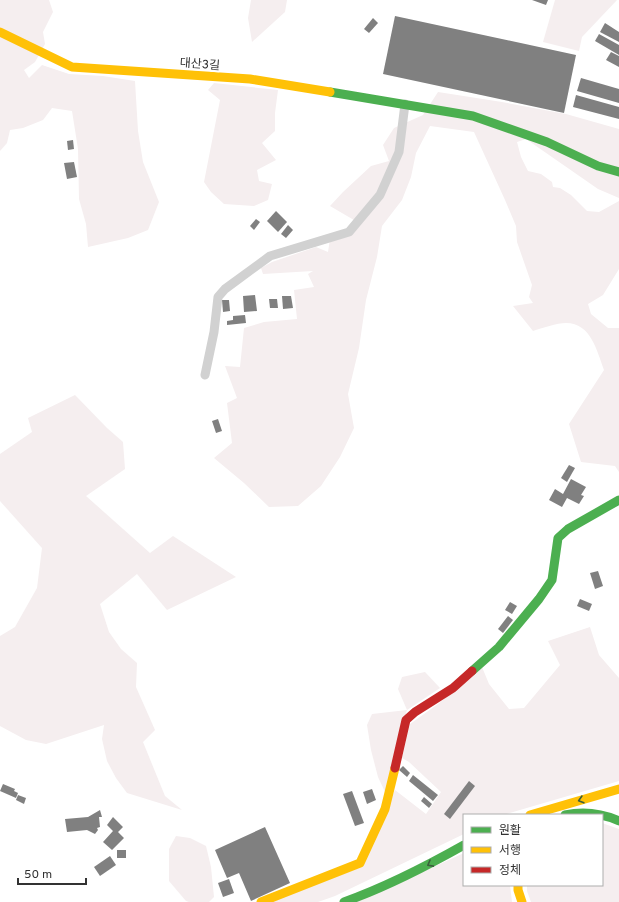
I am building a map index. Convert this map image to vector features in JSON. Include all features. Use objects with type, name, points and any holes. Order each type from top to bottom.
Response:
[{"type":"main road","name":"대산3길","points":[[0,32],[72,68],[250,79],[473,116],[547,142],[598,166],[619,172]]},
{"type":"main road","points":[[261,902],[360,863],[385,809],[406,720],[415,712],[453,688],[499,647],[539,599],[552,580],[558,538],[568,529],[619,500]]},
{"type":"main road","points":[[534,814],[619,790]]},
{"type":"main road","points":[[573,814],[588,812],[598,814]]},
{"type":"main road","points":[[603,815],[619,821]]},
{"type":"main road","points":[[344,902],[365,895],[419,870],[463,846]]},
{"type":"main road","points":[[518,886],[522,902]]},
{"type":"street","points":[[205,375],[214,332],[218,297],[241,277],[270,256],[349,232],[380,195],[390,174],[399,152],[404,104]]},
{"type":"shaded area","points":[[0,0],[49,0],[53,12],[43,32],[45,44],[35,62],[24,70],[29,78],[42,65],[69,74],[103,76],[135,81],[138,131],[143,162],[159,202],[148,230],[128,238],[88,247],[86,224],[79,199],[78,149],[72,111],[52,108],[43,120],[23,128],[10,130],[7,143],[0,151]]},
{"type":"shaded area","points":[[251,0],[287,0],[285,12],[252,42],[248,18]]},
{"type":"shaded area","points":[[555,0],[617,0],[582,37],[579,51],[543,42]]},
{"type":"shaded area","points":[[214,83],[278,90],[275,113],[275,131],[262,143],[276,160],[257,170],[259,181],[272,184],[268,200],[254,206],[224,204],[211,192],[204,182],[220,100],[208,90]]},
{"type":"shaded area","points":[[438,92],[566,114],[619,129],[619,198],[598,189],[526,139],[517,142],[521,157],[528,171],[541,174],[552,182],[553,187],[560,188],[571,195],[587,211],[599,212],[619,201],[619,269],[603,295],[588,304],[591,314],[608,328],[619,328],[619,472],[615,466],[581,462],[569,424],[604,370],[592,339],[582,328],[575,324],[562,323],[533,331],[513,306],[533,303],[529,297],[532,285],[517,242],[516,226],[474,132],[430,126],[416,153],[411,177],[402,200],[382,226],[377,257],[366,300],[359,348],[348,394],[354,428],[340,457],[321,486],[298,506],[269,507],[244,483],[214,458],[232,443],[227,403],[237,398],[225,366],[240,367],[244,328],[264,322],[297,319],[294,290],[314,287],[308,274],[313,271],[263,274],[261,268],[272,262],[316,247],[328,252],[330,239],[359,223],[330,206],[371,166],[389,161],[383,145],[394,128],[423,115]]},
{"type":"shaded area","points":[[75,395],[123,442],[125,469],[86,496],[150,553],[173,536],[236,577],[167,610],[137,574],[100,604],[109,632],[121,649],[137,663],[136,687],[155,730],[143,742],[165,796],[182,810],[127,793],[116,778],[107,761],[102,739],[104,725],[46,744],[26,740],[0,726],[0,636],[15,627],[37,588],[42,548],[0,501],[0,454],[32,432],[28,418]]},
{"type":"shaded area","points":[[590,627],[599,655],[619,678],[619,781],[506,814],[463,814],[463,834],[335,896],[318,902],[269,902],[359,868],[395,790],[426,814],[441,792],[409,762],[402,758],[410,724],[438,704],[482,667],[489,684],[509,709],[524,708],[560,665],[548,641]]},
{"type":"shaded area","points":[[425,672],[440,688],[407,710],[398,689],[402,677]]},
{"type":"shaded area","points":[[407,710],[396,745],[386,794],[378,777],[371,750],[367,725],[372,714]]},
{"type":"shaded area","points":[[603,823],[619,829],[619,902],[531,902],[527,891],[527,886],[603,886]]},
{"type":"shaded area","points":[[176,836],[190,838],[206,846],[211,867],[214,897],[209,902],[186,901],[169,881],[169,849]]},
{"type":"shaded area","points":[[463,853],[463,886],[510,886],[512,902],[357,902]]},
{"type":"building","points":[[532,0],[548,0],[546,5]]},
{"type":"building","points":[[395,16],[576,55],[564,113],[383,74]]},
{"type":"building","points":[[373,18],[378,23],[369,33],[364,29]]},
{"type":"building","points":[[605,23],[619,32],[619,42],[600,32]]},
{"type":"building","points":[[599,34],[619,45],[619,55],[595,41]]},
{"type":"building","points":[[611,52],[619,56],[619,67],[606,60]]},
{"type":"building","points":[[581,78],[619,89],[619,103],[577,91]]},
{"type":"building","points":[[576,95],[619,107],[619,119],[573,107]]},
{"type":"building","points":[[73,140],[74,149],[68,150],[67,141]]},
{"type":"building","points":[[74,162],[77,177],[67,179],[64,163]]},
{"type":"building","points":[[276,211],[287,222],[278,232],[267,221]]},
{"type":"building","points":[[256,219],[260,222],[254,230],[250,226]]},
{"type":"building","points":[[288,225],[293,230],[286,238],[281,234]]},
{"type":"building","points":[[255,295],[257,311],[244,312],[243,296]]},
{"type":"building","points":[[282,296],[291,296],[293,308],[283,309]]},
{"type":"building","points":[[269,299],[277,299],[278,308],[270,308]]},
{"type":"building","points":[[222,300],[229,300],[230,311],[223,312]]},
{"type":"building","points":[[245,315],[246,323],[227,325],[227,321],[233,320],[233,316]]},
{"type":"building","points":[[218,419],[222,431],[216,433],[212,421]]},
{"type":"building","points":[[569,465],[575,468],[567,482],[561,478]]},
{"type":"building","points":[[571,479],[586,487],[581,495],[584,496],[579,504],[567,498],[562,507],[549,500],[555,489],[563,494]]},
{"type":"building","points":[[598,571],[603,586],[595,589],[590,573]]},
{"type":"building","points":[[580,599],[592,604],[589,611],[577,606]]},
{"type":"building","points":[[510,602],[517,606],[512,614],[505,610]]},
{"type":"building","points":[[508,616],[513,620],[503,633],[498,629]]},
{"type":"building","points":[[403,766],[410,773],[407,777],[399,770]]},
{"type":"building","points":[[413,775],[438,795],[433,801],[409,781]]},
{"type":"building","points":[[469,781],[475,786],[450,819],[444,814]]},
{"type":"building","points":[[3,784],[15,789],[14,791],[18,793],[16,798],[0,791]]},
{"type":"building","points":[[372,789],[376,800],[367,804],[363,792]]},
{"type":"building","points":[[352,791],[364,823],[355,826],[343,794]]},
{"type":"building","points":[[18,795],[26,798],[24,804],[16,800]]},
{"type":"building","points":[[424,797],[432,804],[429,808],[421,801]]},
{"type":"building","points":[[100,810],[102,817],[99,817],[100,827],[97,828],[98,830],[95,834],[87,830],[67,832],[65,819],[88,817]]},
{"type":"building","points":[[113,817],[123,827],[118,832],[124,838],[112,850],[103,842],[113,831],[107,825]]},
{"type":"building","points":[[265,827],[290,883],[251,901],[239,873],[227,878],[215,850]]},
{"type":"building","points":[[117,850],[126,850],[126,858],[117,858]]},
{"type":"building","points":[[110,856],[116,865],[100,876],[94,867]]},
{"type":"building","points":[[229,879],[234,893],[223,897],[218,883]]},
{"type":"traffic: fast","points":[[330,92],[473,116],[547,142],[598,166],[619,172]]},
{"type":"traffic: fast","points":[[472,671],[499,647],[539,599],[552,580],[558,538],[568,529],[619,500]]},
{"type":"traffic: fast","points":[[572,814],[592,814]]},
{"type":"traffic: fast","points":[[603,816],[619,821]]},
{"type":"traffic: fast","points":[[344,902],[405,876],[463,846]]},
{"type":"traffic: slow","points":[[0,32],[72,67],[250,79],[330,92]]},
{"type":"traffic: slow","points":[[261,902],[360,863],[385,809],[395,768]]},
{"type":"traffic: slow","points":[[533,814],[619,789]]},
{"type":"traffic: slow","points":[[518,886],[522,902]]},
{"type":"traffic: jam","points":[[395,768],[406,720],[415,712],[453,688],[472,671]]}]
